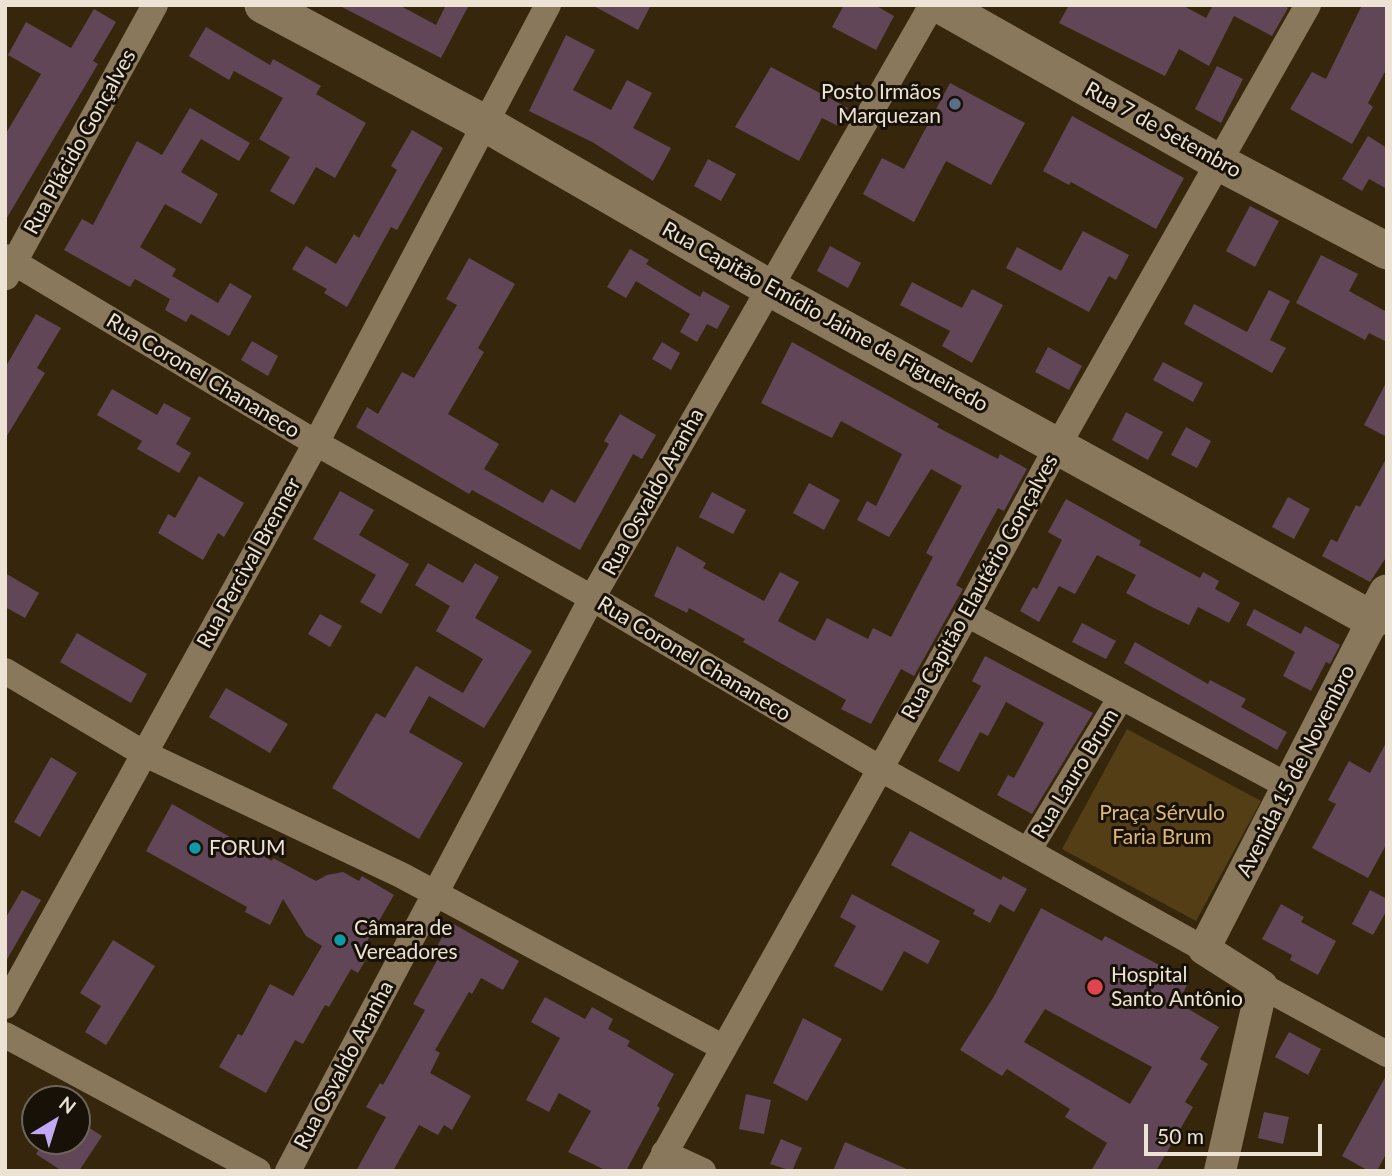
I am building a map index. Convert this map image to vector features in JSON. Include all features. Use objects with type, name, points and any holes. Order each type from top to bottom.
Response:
[{"type":"main road","name":"Rua Capitão Emídio Jaime de Figueiredo","points":[[263,5],[486,124],[768,287],[1057,447],[1382,613]]},
{"type":"main road","name":"Rua 7 de Setembro","points":[[940,5],[1218,162],[1387,251]]},
{"type":"street","name":"Rua Plácido Gonçalves","points":[[8,265],[155,5]]},
{"type":"street","name":"Rua Percival Brenner","points":[[5,1006],[316,443],[548,5]]},
{"type":"street","name":"Rua Osvaldo Aranha","points":[[288,1171],[592,598],[932,5]]},
{"type":"street","name":"Rua Capitão Elautério Gonçalves","points":[[659,1162],[967,614],[1057,447],[1308,5]]},
{"type":"street","name":"Rua Coronel Chananeco","points":[[8,265],[592,598],[879,768],[1205,949],[1262,986],[1387,1054]]},
{"type":"street","name":"Avenida 15 de Novembro","points":[[1205,949],[1288,786],[1382,613]]},
{"type":"street","points":[[967,614],[1288,786]]},
{"type":"street","points":[[5,671],[143,753],[435,894],[724,1048]]},
{"type":"street","name":"Rua Lauro Brum","points":[[1028,851],[1121,697]]},
{"type":"street","points":[[1220,1171],[1262,986]]},
{"type":"street","points":[[5,1035],[258,1171]]},
{"type":"street","points":[[659,1162],[703,1171]]},
{"type":"green space","name":"Praça Sérvulo Faria Brum","points":[[1127,729],[1261,801],[1196,921],[1062,849]]},
{"type":"building","points":[[338,5],[399,5],[436,25],[446,5],[469,5],[441,58]]},
{"type":"building","points":[[592,5],[651,5],[638,30]]},
{"type":"building","points":[[844,5],[875,5],[894,16],[876,50],[832,27]]},
{"type":"building","points":[[1069,5],[1182,5],[1206,18],[1213,5],[1283,5],[1288,8],[1272,36],[1234,16],[1209,66],[1179,49],[1165,76],[1059,23]]},
{"type":"building","points":[[1362,5],[1387,5],[1387,68],[1368,103],[1373,107],[1352,144],[1290,109],[1312,72],[1326,79]]},
{"type":"building","points":[[94,9],[116,22],[93,61],[98,64],[5,221],[5,135],[41,74],[8,55],[26,22],[71,48]]},
{"type":"building","points":[[206,27],[270,65],[273,59],[321,86],[316,94],[366,123],[335,178],[316,167],[294,205],[270,191],[290,157],[259,139],[283,98],[234,71],[229,80],[189,56]]},
{"type":"building","points":[[566,35],[595,50],[573,90],[611,110],[627,80],[652,93],[633,128],[671,148],[653,181],[594,143],[529,111]]},
{"type":"building","points":[[1217,66],[1243,79],[1221,123],[1195,109]]},
{"type":"building","points":[[771,67],[848,108],[838,126],[822,118],[799,161],[735,127]]},
{"type":"building","points":[[950,83],[1025,123],[991,185],[946,161],[914,222],[863,194],[882,158],[904,169]]},
{"type":"building","points":[[190,108],[250,143],[239,161],[201,139],[181,172],[218,194],[201,224],[165,204],[140,247],[176,269],[172,276],[218,303],[230,283],[252,296],[229,336],[191,314],[186,322],[165,310],[170,299],[135,279],[130,287],[64,250],[82,219],[93,225],[137,141],[162,155]]},
{"type":"building","points":[[1072,116],[1184,178],[1156,229],[1071,182],[1069,185],[1043,171]]},
{"type":"building","points":[[412,130],[443,148],[397,230],[391,227],[347,307],[324,293],[327,289],[292,269],[306,246],[336,264],[354,234],[359,238],[397,170],[391,166]]},
{"type":"building","points":[[1368,136],[1387,148],[1387,189],[1369,179],[1362,191],[1342,179]]},
{"type":"building","points":[[708,159],[736,174],[721,201],[694,186]]},
{"type":"building","points":[[1250,206],[1279,221],[1255,267],[1226,251]]},
{"type":"building","points":[[1083,231],[1129,255],[1116,280],[1109,276],[1089,312],[1006,268],[1017,247],[1061,271]]},
{"type":"building","points":[[830,246],[861,263],[848,288],[817,271]]},
{"type":"building","points":[[630,249],[649,260],[646,264],[700,297],[703,291],[730,306],[717,329],[707,324],[697,342],[680,332],[690,314],[636,281],[626,298],[607,287]]},
{"type":"building","points":[[1321,255],[1358,274],[1349,291],[1387,312],[1387,342],[1369,333],[1365,340],[1296,303]]},
{"type":"building","points":[[469,258],[515,284],[478,348],[484,352],[448,414],[499,444],[484,469],[543,503],[551,489],[575,503],[609,444],[604,441],[620,414],[656,435],[642,459],[633,454],[580,550],[472,490],[469,494],[356,427],[367,407],[378,414],[402,372],[414,378],[457,305],[446,299]]},
{"type":"building","points":[[912,282],[962,308],[972,289],[1003,305],[972,363],[942,346],[950,331],[900,305]]},
{"type":"building","points":[[1269,290],[1290,301],[1270,340],[1286,348],[1272,373],[1184,324],[1194,304],[1247,332]]},
{"type":"building","points":[[36,314],[61,328],[37,368],[45,373],[5,439],[5,368]]},
{"type":"building","points":[[252,341],[278,356],[268,376],[241,360]]},
{"type":"building","points":[[662,342],[680,353],[671,370],[652,359]]},
{"type":"building","points":[[792,342],[939,424],[937,427],[998,459],[1000,454],[1027,469],[1004,511],[998,508],[956,585],[963,589],[914,676],[901,669],[871,724],[841,709],[846,700],[743,642],[745,639],[689,608],[687,613],[654,596],[677,546],[706,563],[703,568],[764,601],[780,572],[799,582],[778,621],[815,641],[827,618],[868,639],[873,628],[891,637],[933,557],[926,553],[962,486],[931,469],[889,537],[857,520],[867,501],[876,506],[902,454],[841,421],[832,438],[761,403]]},
{"type":"building","points":[[1048,347],[1082,366],[1069,390],[1035,372]]},
{"type":"building","points":[[1163,362],[1203,383],[1193,402],[1153,380]]},
{"type":"building","points":[[1387,381],[1387,437],[1364,425]]},
{"type":"building","points":[[112,389],[157,415],[164,403],[191,418],[176,444],[191,453],[179,473],[137,449],[142,441],[97,415]]},
{"type":"building","points":[[1126,412],[1163,432],[1148,460],[1112,440]]},
{"type":"building","points":[[1186,427],[1211,441],[1197,468],[1171,455]]},
{"type":"building","points":[[1387,457],[1387,556],[1370,582],[1322,556],[1331,539],[1337,542],[1356,505],[1360,507]]},
{"type":"building","points":[[199,476],[244,503],[224,537],[218,533],[203,560],[158,533],[168,514],[175,518]]},
{"type":"building","points":[[809,483],[840,500],[824,530],[793,513]]},
{"type":"building","points":[[340,491],[374,510],[359,535],[409,564],[381,614],[360,602],[376,575],[313,539]]},
{"type":"building","points":[[712,492],[746,510],[733,534],[699,517]]},
{"type":"building","points":[[1288,497],[1310,509],[1294,539],[1272,527]]},
{"type":"building","points":[[1066,499],[1141,541],[1139,545],[1200,578],[1203,572],[1219,581],[1215,589],[1240,603],[1229,623],[1198,607],[1189,625],[1154,608],[1126,593],[1136,575],[1097,555],[1075,594],[1059,586],[1039,622],[1020,611],[1033,587],[1037,589],[1062,540],[1048,532]]},
{"type":"building","points":[[428,563],[463,583],[475,563],[499,577],[475,618],[532,651],[484,728],[429,696],[409,732],[463,763],[419,839],[332,788],[376,713],[385,718],[416,666],[463,693],[483,659],[436,631],[450,606],[415,585]]},
{"type":"building","points":[[5,573],[39,593],[25,618],[5,607]]},
{"type":"building","points":[[1254,609],[1301,634],[1305,626],[1340,645],[1330,664],[1326,662],[1311,691],[1283,676],[1295,652],[1246,625]]},
{"type":"building","points":[[320,614],[342,626],[330,647],[308,634]]},
{"type":"building","points":[[1082,623],[1116,641],[1106,659],[1072,642]]},
{"type":"building","points":[[77,633],[147,674],[131,703],[60,662]]},
{"type":"building","points":[[1135,642],[1208,684],[1210,680],[1246,699],[1241,707],[1287,732],[1277,750],[1124,663]]},
{"type":"building","points":[[985,656],[1093,713],[1032,814],[997,795],[1008,775],[1014,778],[1044,723],[1006,702],[988,736],[980,732],[959,772],[938,761],[981,686],[972,681]]},
{"type":"building","points":[[226,688],[288,724],[270,753],[209,717]]},
{"type":"building","points":[[1387,741],[1387,843],[1368,878],[1312,848],[1336,804],[1328,800],[1349,761],[1370,773]]},
{"type":"building","points":[[51,757],[77,773],[40,837],[14,822]]},
{"type":"building","points":[[172,804],[272,861],[273,858],[316,881],[327,875],[343,872],[359,881],[362,876],[394,895],[366,943],[373,947],[358,973],[351,969],[329,1007],[325,1005],[303,1044],[295,1040],[266,1093],[219,1067],[238,1034],[242,1036],[270,984],[293,996],[322,946],[306,936],[283,899],[270,925],[245,912],[247,907],[146,851]]},
{"type":"building","points":[[910,831],[1001,880],[1003,876],[1027,889],[1014,912],[1000,904],[990,923],[973,914],[975,910],[891,865]]},
{"type":"building","points":[[22,890],[41,900],[5,963],[5,919]]},
{"type":"building","points":[[1370,890],[1387,899],[1387,910],[1373,935],[1352,924]]},
{"type":"building","points":[[852,894],[940,941],[928,964],[904,951],[882,991],[834,966],[856,926],[840,917]]},
{"type":"building","points":[[1281,904],[1304,917],[1301,922],[1336,941],[1318,975],[1290,960],[1292,955],[1262,939]]},
{"type":"building","points":[[1041,908],[1102,941],[1105,936],[1189,981],[1178,1003],[1219,1027],[1200,1059],[1208,1064],[1185,1102],[1193,1107],[1156,1171],[1091,1171],[1107,1143],[1065,1117],[1070,1109],[1007,1069],[1002,1076],[960,1050],[993,998]],"holes":[[[1045,1009],[1152,1067],[1130,1104],[1024,1042]]]},
{"type":"building","points":[[450,922],[519,961],[503,990],[481,978],[472,994],[469,992],[435,1050],[440,1053],[430,1073],[471,1096],[452,1130],[444,1125],[438,1135],[419,1125],[393,1171],[356,1171],[386,1117],[366,1107],[380,1083],[383,1085],[425,1010],[413,1004],[440,955],[434,952]]},
{"type":"building","points":[[113,940],[155,966],[106,1045],[85,1032],[101,1006],[80,993]]},
{"type":"building","points":[[545,997],[585,1019],[592,1007],[613,1019],[608,1029],[630,1041],[627,1046],[674,1074],[657,1106],[660,1108],[626,1171],[607,1171],[568,1152],[591,1111],[559,1093],[549,1112],[526,1100],[560,1038],[531,1022]]},
{"type":"building","points":[[803,1018],[842,1039],[807,1101],[773,1083]]},
{"type":"building","points":[[1289,1032],[1321,1049],[1308,1075],[1275,1057]]},
{"type":"building","points":[[1387,1074],[1387,1152],[1377,1171],[1369,1171],[1342,1156]]},
{"type":"building","points":[[746,1094],[771,1100],[764,1134],[739,1129]]},
{"type":"building","points":[[1264,1112],[1289,1117],[1283,1144],[1258,1138]]},
{"type":"building","points":[[91,1129],[102,1136],[91,1153]]},
{"type":"building","points":[[781,1139],[802,1148],[792,1171],[770,1164]]},
{"type":"building","points":[[845,1142],[911,1171],[833,1171]]},
{"type":"building","points":[[38,1155],[90,1155],[79,1171],[62,1171]]},
{"type":"place","name":"Posto Irmãos Marquezan","points":[[955,104]]},
{"type":"place","name":"FORUM","points":[[195,848]]},
{"type":"place","name":"Câmara de Vereadores","points":[[340,940]]},
{"type":"place","name":"Hospital Santo Antônio","points":[[1095,987]]}]
